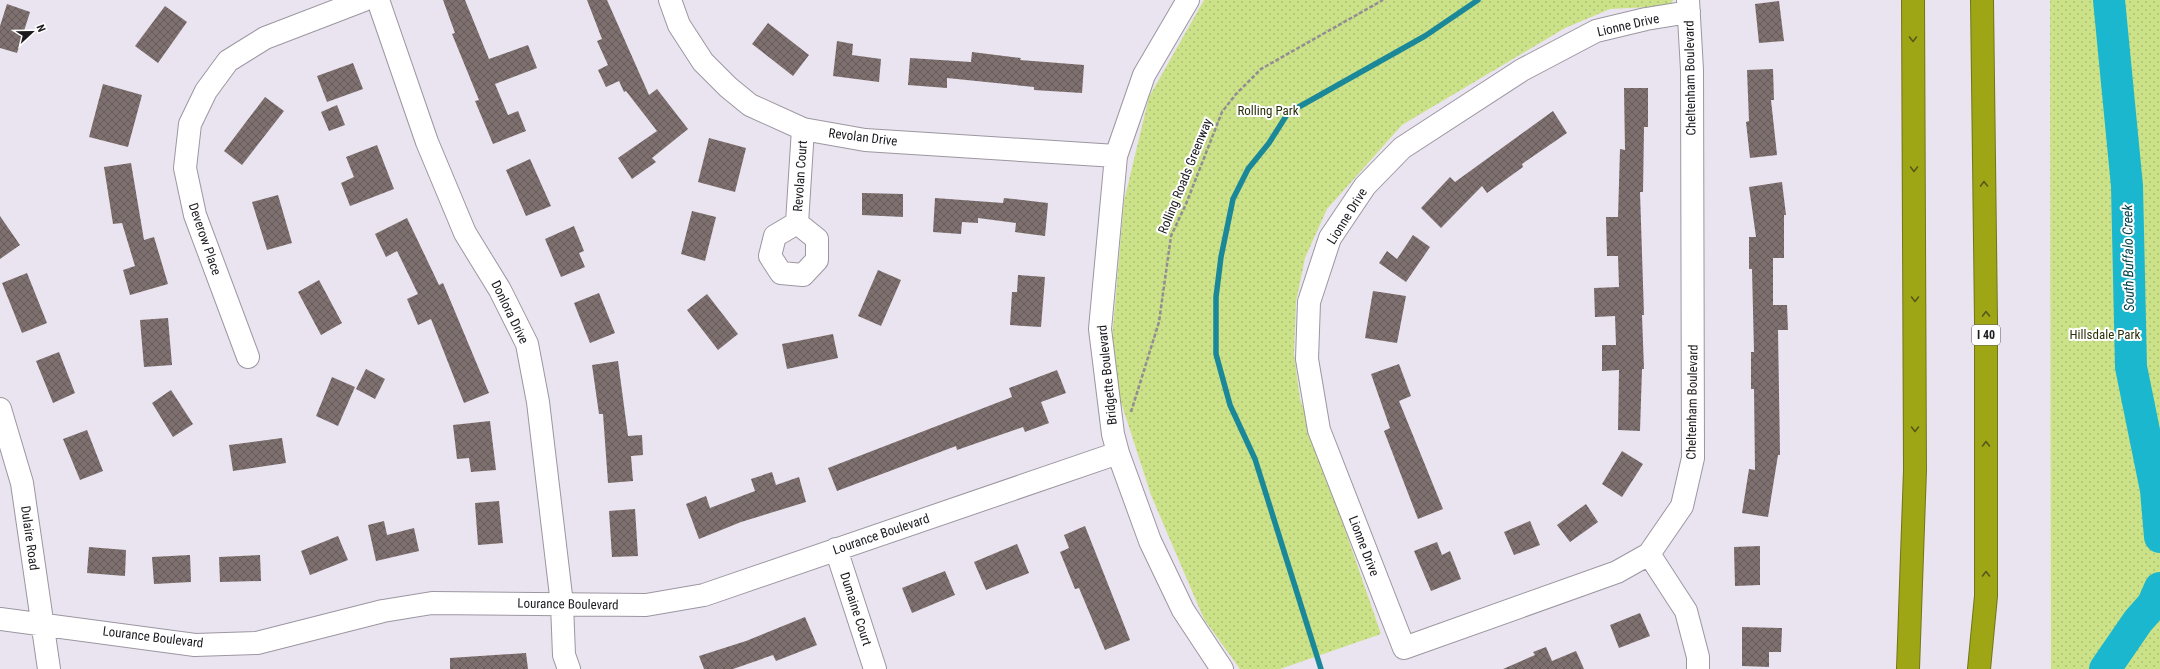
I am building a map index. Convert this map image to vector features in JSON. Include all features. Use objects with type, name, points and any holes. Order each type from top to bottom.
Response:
[{"type":"highway","points":[[1908,669],[1915,470],[1913,0]]},
{"type":"highway","name":"I 40","points":[[1979,669],[1986,596],[1986,321],[1982,0]]},
{"type":"highway","points":[[1986,596],[1987,669]]},
{"type":"street","name":"Deverow Place","points":[[248,357],[195,215],[185,168],[190,124],[206,90],[228,61],[265,38],[364,0]]},
{"type":"street","name":"Donlora Drive","points":[[378,0],[427,142],[465,233],[500,290],[527,344],[538,402],[562,604],[564,655],[569,669]]},
{"type":"street","name":"Revolan Drive","points":[[670,0],[679,25],[691,44],[703,62],[728,87],[750,105],[803,129],[865,140],[1116,156]]},
{"type":"street","name":"Bridgette Boulevard","points":[[1188,0],[1144,75],[1116,156],[1100,329],[1116,443],[1150,541],[1183,610],[1222,669]]},
{"type":"street","name":"Cheltenham Boulevard","points":[[1404,648],[1617,572],[1649,554],[1682,506],[1693,458],[1692,70],[1688,6]]},
{"type":"street","name":"Lionne Drive","points":[[1404,648],[1320,430],[1310,380],[1307,359],[1309,302],[1330,238],[1365,186],[1402,148],[1522,70],[1596,31],[1646,19],[1688,6]]},
{"type":"street","name":"Revolan Court","points":[[797,223],[803,129]]},
{"type":"street","name":"Dulaire Road","points":[[0,409],[22,483],[49,669]]},
{"type":"street","name":"Lourance Boulevard","points":[[0,619],[42,623],[195,644],[257,643],[383,611],[432,603],[646,605],[704,595],[836,549],[1116,443]]},
{"type":"street","name":"Dumaine Court","points":[[836,549],[875,669]]},
{"type":"street","points":[[1649,554],[1686,611],[1698,657],[1698,669]]},
{"type":"path","name":"Rolling Roads Greenway","points":[[1116,443],[1128,423],[1159,322],[1171,236],[1186,204],[1222,112],[1236,94],[1261,69],[1383,0]]},
{"type":"green space","name":"Rolling Park","points":[[1204,0],[1673,0],[1670,6],[1610,9],[1565,28],[1402,125],[1327,209],[1305,258],[1296,302],[1294,354],[1300,399],[1381,634],[1280,669],[1240,669],[1204,619],[1151,495],[1119,396],[1112,339],[1124,201],[1149,97]]},
{"type":"green space","name":"Hillsdale Park","points":[[2050,0],[2160,0],[2160,669],[2051,669]]},
{"type":"building","points":[[443,0],[465,0],[489,59],[528,45],[537,68],[495,84],[508,115],[518,111],[526,131],[493,144],[475,101],[479,100],[452,34],[455,33]]},
{"type":"building","points":[[587,0],[607,0],[649,95],[657,89],[688,129],[652,158],[656,162],[632,179],[618,158],[657,131],[626,91],[624,92],[619,81],[606,87],[598,70],[608,65],[597,41],[602,39]]},
{"type":"building","points":[[1779,1],[1784,41],[1759,43],[1755,4]]},
{"type":"building","points":[[7,4],[30,12],[17,53],[0,48],[0,26]]},
{"type":"building","points":[[165,6],[187,22],[158,63],[135,46]]},
{"type":"building","points":[[768,23],[809,55],[793,76],[752,44]]},
{"type":"building","points":[[837,41],[853,44],[852,55],[881,59],[879,82],[833,76]]},
{"type":"building","points":[[972,52],[1021,58],[1020,60],[1084,65],[1082,93],[1034,90],[1034,87],[947,78],[947,88],[908,85],[910,58],[971,62]]},
{"type":"building","points":[[353,63],[363,89],[327,102],[317,76]]},
{"type":"building","points":[[1773,69],[1774,100],[1771,100],[1777,155],[1750,158],[1746,122],[1749,121],[1747,70]]},
{"type":"building","points":[[103,84],[142,95],[128,147],[89,137]]},
{"type":"building","points":[[1624,88],[1648,88],[1648,127],[1644,127],[1643,192],[1640,192],[1644,315],[1642,315],[1644,369],[1642,369],[1640,431],[1618,430],[1619,370],[1602,371],[1602,345],[1616,345],[1615,316],[1595,317],[1594,288],[1619,287],[1618,256],[1607,256],[1606,217],[1618,217],[1620,149],[1625,150]]},
{"type":"building","points":[[265,97],[284,111],[242,165],[224,151]]},
{"type":"building","points":[[337,105],[345,125],[329,131],[321,112]]},
{"type":"building","points":[[1553,111],[1567,133],[1522,164],[1523,167],[1487,193],[1482,186],[1441,228],[1421,208],[1450,177],[1455,182]]},
{"type":"building","points":[[709,138],[746,148],[735,192],[698,182]]},
{"type":"building","points":[[377,145],[394,189],[350,206],[341,183],[354,177],[346,157]]},
{"type":"building","points":[[530,159],[551,206],[526,216],[506,170]]},
{"type":"building","points":[[131,163],[144,240],[154,237],[168,284],[130,295],[123,270],[135,266],[122,223],[113,224],[104,167]]},
{"type":"building","points":[[1782,182],[1786,215],[1784,215],[1784,258],[1773,258],[1773,305],[1787,305],[1788,330],[1778,330],[1780,455],[1778,455],[1768,517],[1742,513],[1749,469],[1755,470],[1754,389],[1751,389],[1751,352],[1754,352],[1752,269],[1749,269],[1749,237],[1756,237],[1749,187]]},
{"type":"building","points":[[862,193],[903,194],[903,217],[862,215]]},
{"type":"building","points":[[278,195],[292,243],[267,250],[252,202]]},
{"type":"building","points":[[935,198],[1003,203],[1004,198],[1048,203],[1045,236],[1015,232],[1016,223],[978,218],[978,223],[962,222],[961,234],[933,232]]},
{"type":"building","points":[[692,211],[716,217],[705,261],[681,254]]},
{"type":"building","points":[[0,216],[20,245],[0,259]]},
{"type":"building","points":[[407,218],[439,285],[443,283],[489,393],[464,403],[431,319],[418,325],[407,299],[418,294],[397,251],[386,257],[375,234]]},
{"type":"building","points":[[574,226],[584,251],[579,253],[585,267],[561,277],[545,239]]},
{"type":"building","points":[[1413,235],[1430,247],[1406,282],[1379,263],[1387,251],[1397,259]]},
{"type":"building","points":[[878,270],[901,280],[881,326],[858,316]]},
{"type":"building","points":[[27,273],[47,323],[22,333],[2,283]]},
{"type":"building","points":[[1018,275],[1045,277],[1041,327],[1010,325],[1012,292],[1017,292]]},
{"type":"building","points":[[319,280],[342,323],[321,335],[298,292]]},
{"type":"building","points":[[1373,291],[1406,296],[1397,343],[1365,338]]},
{"type":"building","points":[[599,293],[615,333],[590,343],[574,303]]},
{"type":"building","points":[[707,294],[738,334],[718,350],[687,310]]},
{"type":"building","points":[[168,318],[172,365],[144,367],[140,320]]},
{"type":"building","points":[[833,334],[838,358],[787,369],[782,344]]},
{"type":"building","points":[[59,352],[75,393],[53,403],[36,361]]},
{"type":"building","points":[[618,361],[628,436],[642,435],[643,455],[631,456],[633,481],[608,483],[603,414],[599,414],[592,365]]},
{"type":"building","points":[[1399,364],[1411,396],[1399,401],[1443,509],[1418,519],[1384,431],[1390,428],[1371,374]]},
{"type":"building","points":[[366,369],[385,379],[375,399],[356,389]]},
{"type":"building","points":[[1057,370],[1066,393],[1041,402],[1049,423],[1025,432],[1023,427],[957,450],[956,446],[837,491],[828,468],[1012,397],[1009,388]]},
{"type":"building","points":[[332,377],[355,387],[338,426],[316,416]]},
{"type":"building","points":[[171,390],[193,424],[173,437],[152,403]]},
{"type":"building","points":[[490,421],[496,470],[471,472],[469,458],[457,459],[453,425]]},
{"type":"building","points":[[87,430],[103,471],[80,480],[63,439]]},
{"type":"building","points":[[282,438],[286,463],[233,471],[229,445]]},
{"type":"building","points":[[1622,451],[1643,464],[1622,497],[1602,484]]},
{"type":"building","points":[[772,472],[776,485],[799,477],[806,502],[741,522],[699,539],[686,504],[706,496],[710,508],[755,491],[751,479]]},
{"type":"building","points":[[499,501],[503,543],[478,545],[475,503]]},
{"type":"building","points":[[1586,504],[1598,522],[1570,542],[1557,525]]},
{"type":"building","points":[[635,509],[638,556],[612,557],[609,511]]},
{"type":"building","points":[[384,521],[387,535],[414,528],[419,551],[376,561],[368,525]]},
{"type":"building","points":[[1530,521],[1540,545],[1514,555],[1504,532]]},
{"type":"building","points":[[1085,526],[1130,640],[1105,650],[1079,588],[1075,589],[1060,552],[1069,548],[1064,535]]},
{"type":"building","points":[[338,536],[348,560],[310,575],[301,551]]},
{"type":"building","points":[[1437,542],[1442,555],[1450,551],[1461,579],[1431,591],[1414,551]]},
{"type":"building","points":[[1017,544],[1029,573],[986,590],[974,562]]},
{"type":"building","points":[[1760,546],[1760,585],[1735,586],[1734,547]]},
{"type":"building","points":[[89,547],[126,550],[125,576],[87,573]]},
{"type":"building","points":[[190,555],[191,582],[154,584],[152,557]]},
{"type":"building","points":[[260,555],[261,581],[220,582],[219,557]]},
{"type":"building","points":[[945,571],[955,595],[912,613],[902,588]]},
{"type":"building","points":[[1640,613],[1650,636],[1619,648],[1610,625]]},
{"type":"building","points":[[805,617],[817,645],[776,661],[773,655],[733,669],[704,669],[699,656],[746,641]]},
{"type":"building","points":[[1742,627],[1782,628],[1781,652],[1769,652],[1769,667],[1742,666]]},
{"type":"building","points":[[1546,647],[1552,661],[1576,651],[1584,669],[1503,669],[1535,655],[1533,652]]},
{"type":"building","points":[[526,653],[528,669],[450,669],[450,658]]},
{"type":"waterway","points":[[1321,669],[1255,459],[1230,405],[1216,354],[1216,297],[1221,257],[1233,199],[1248,169],[1269,143],[1288,113],[1425,36],[1478,0]]},
{"type":"waterway","name":"South Buffalo Creek","points":[[2109,0],[2127,186],[2131,367],[2156,490],[2160,537]]},
{"type":"waterway","name":"South Buffalo Creek","points":[[2105,669],[2138,621],[2153,604],[2160,588]]}]
